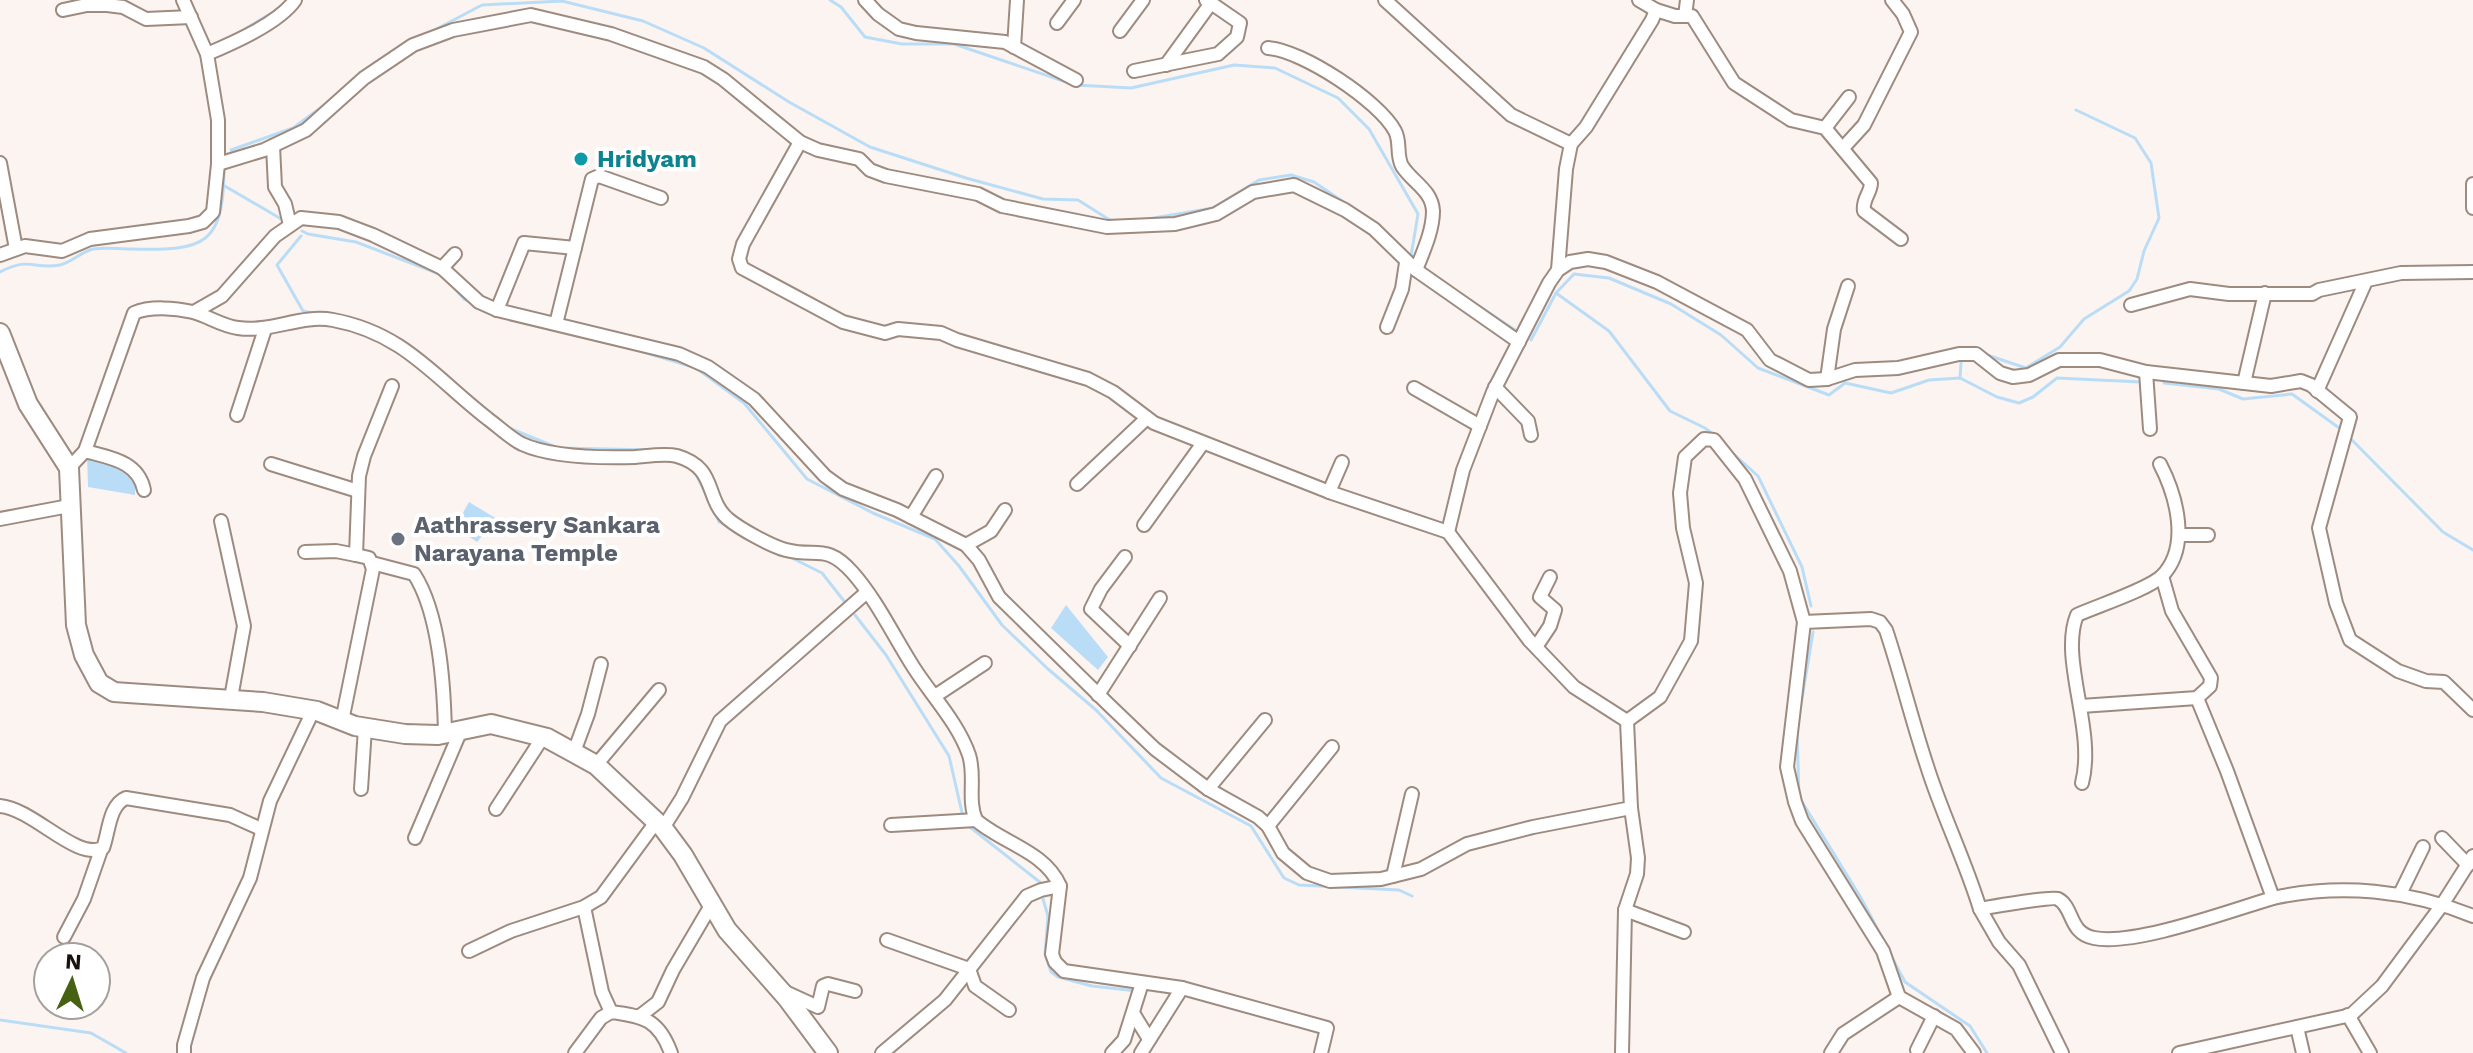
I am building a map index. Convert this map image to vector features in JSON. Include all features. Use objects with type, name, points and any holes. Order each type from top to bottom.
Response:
[{"type":"main road","points":[[0,333],[28,404],[64,460],[76,625],[84,655],[99,683],[114,692],[231,698],[313,711],[365,728],[405,734],[453,732],[491,724],[543,737],[574,752],[596,765],[659,825],[683,855],[727,930],[780,990],[828,1053]]},
{"type":"street","points":[[0,255],[25,246],[62,251],[90,239],[203,222],[213,212],[221,163],[211,52],[183,0]]},
{"type":"street","points":[[211,52],[262,26],[295,0]]},
{"type":"street","points":[[865,0],[899,29],[1005,42],[1076,80]]},
{"type":"street","points":[[1014,47],[1017,0]]},
{"type":"street","points":[[1057,23],[1074,0]]},
{"type":"street","points":[[1120,31],[1143,0]]},
{"type":"street","points":[[1385,0],[1511,115],[1571,144]]},
{"type":"street","points":[[1639,0],[1656,10],[1692,16],[1734,83],[1791,120],[1825,128],[1871,183],[1863,205],[1864,211],[1901,239]]},
{"type":"street","points":[[1685,16],[1687,0]]},
{"type":"street","points":[[1843,148],[1864,125],[1911,32],[1892,0]]},
{"type":"street","points":[[1134,71],[1166,65],[1218,54],[1237,37],[1240,23],[1209,2],[1166,65]]},
{"type":"street","points":[[63,10],[107,5],[123,7],[146,19],[191,17]]},
{"type":"street","points":[[1448,532],[1463,470],[1495,387],[1558,270],[1566,169],[1571,144],[1586,127],[1656,10]]},
{"type":"street","points":[[221,163],[273,146],[306,130],[364,78],[413,45],[453,30],[531,15],[611,34],[704,67],[800,142],[818,150],[859,159],[870,170],[886,176],[978,194],[1002,206],[1107,227],[1175,224],[1216,214],[1253,192],[1294,185],[1345,210],[1374,229],[1411,266],[1519,342]]},
{"type":"street","points":[[1268,48],[1305,60],[1367,100],[1395,129],[1399,160],[1403,168],[1421,184],[1433,209],[1428,237],[1411,266],[1387,327]]},
{"type":"street","points":[[1825,128],[1849,97]]},
{"type":"street","points":[[800,142],[743,244],[739,259],[742,268],[843,322],[885,333],[898,329],[941,333],[1088,379],[1113,392],[1147,418],[1203,443],[1329,492],[1448,532],[1536,647],[1574,687],[1627,721]]},
{"type":"street","points":[[273,146],[275,187],[285,204],[290,225]]},
{"type":"street","points":[[0,163],[16,249]]},
{"type":"street","points":[[556,324],[590,184],[595,176],[661,198]]},
{"type":"street","points":[[2473,184],[2473,208]]},
{"type":"street","points":[[194,312],[222,296],[275,236],[301,218],[339,222],[442,268],[479,302],[497,310],[679,354],[708,367],[754,399],[825,476],[843,489],[911,517],[966,545],[979,560],[999,597],[1155,749],[1208,789],[1268,826],[1283,853],[1307,873],[1330,881],[1381,879],[1421,869],[1467,844],[1481,840],[1631,808]]},
{"type":"street","points":[[497,310],[524,243],[575,248]]},
{"type":"street","points":[[442,268],[455,254]]},
{"type":"street","points":[[1558,270],[1570,262],[1597,260],[1657,282],[1747,330],[1770,360],[1809,380],[1827,379],[1855,370],[1898,368],[1959,354],[1976,354],[2000,373],[2013,377],[2029,375],[2059,360],[2100,360],[2146,372],[2271,386],[2301,381],[2311,385],[2350,417],[2319,528],[2336,603],[2350,640],[2398,671],[2426,681],[2444,682],[2473,710]]},
{"type":"street","points":[[2131,305],[2190,289],[2229,294],[2312,294],[2401,273],[2473,272]]},
{"type":"street","points":[[2317,391],[2366,281]]},
{"type":"street","points":[[1827,379],[1834,329],[1848,286]]},
{"type":"street","points":[[2244,383],[2265,293]]},
{"type":"street","points":[[85,451],[134,313],[142,309],[162,309],[194,312],[237,328],[265,329],[296,321],[330,319],[364,328],[402,346],[521,444],[544,451],[609,457],[675,455],[694,463],[709,479],[717,505],[727,519],[787,551],[817,551],[834,556],[852,572],[867,592],[968,752],[973,771],[973,813],[976,820],[1049,868],[1060,886],[1052,954],[1064,971],[1182,988],[1327,1028],[1321,1053]]},
{"type":"street","points":[[237,415],[265,329]]},
{"type":"street","points":[[2146,372],[2150,429]]},
{"type":"street","points":[[356,555],[358,491],[364,456],[392,386]]},
{"type":"street","points":[[1495,387],[1528,421],[1531,435]]},
{"type":"street","points":[[1414,388],[1480,426]]},
{"type":"street","points":[[1077,484],[1147,418]]},
{"type":"street","points":[[1627,721],[1660,697],[1691,641],[1696,583],[1683,528],[1680,493],[1685,457],[1704,439],[1714,440],[1745,479],[1790,571],[1804,622],[1787,767],[1802,821],[1883,951],[1899,997],[1956,1029],[1974,1053]]},
{"type":"street","points":[[1144,525],[1203,443]]},
{"type":"street","points":[[64,460],[85,451],[127,463],[142,478],[144,490]]},
{"type":"street","points":[[1329,492],[1342,462]]},
{"type":"street","points":[[271,464],[358,491]]},
{"type":"street","points":[[2082,783],[2087,751],[2073,660],[2074,623],[2077,615],[2162,576],[2175,557],[2179,535],[2172,487],[2160,464]]},
{"type":"street","points":[[911,517],[936,476]]},
{"type":"street","points":[[0,519],[69,506]]},
{"type":"street","points":[[966,545],[991,531],[1005,510]]},
{"type":"street","points":[[221,521],[244,626],[231,698]]},
{"type":"street","points":[[2179,535],[2208,535]]},
{"type":"street","points":[[305,552],[336,551],[369,558],[372,563],[372,578],[342,721]]},
{"type":"street","points":[[1125,557],[1101,589],[1091,609],[1130,646]]},
{"type":"street","points":[[372,563],[414,574],[426,592],[453,732],[415,838]]},
{"type":"street","points":[[2081,706],[2197,698],[2210,686],[2211,678],[2172,611],[2162,576]]},
{"type":"street","points":[[1536,647],[1550,626],[1555,610],[1540,597],[1550,577]]},
{"type":"street","points":[[469,951],[511,931],[584,907],[601,897],[617,878],[638,843],[659,825],[682,798],[720,721],[867,592]]},
{"type":"street","points":[[1098,695],[1160,598]]},
{"type":"street","points":[[1804,622],[1871,619],[1880,622],[1886,630],[1927,766],[1980,909],[1999,942],[2019,965],[2062,1053]]},
{"type":"street","points":[[935,696],[985,663]]},
{"type":"street","points":[[574,752],[601,664]]},
{"type":"street","points":[[596,765],[659,690]]},
{"type":"street","points":[[2197,698],[2273,898]]},
{"type":"street","points":[[184,1053],[203,978],[250,878],[261,829],[287,763],[313,711]]},
{"type":"street","points":[[1208,789],[1265,720]]},
{"type":"street","points":[[1622,1053],[1625,910],[1637,874],[1638,858],[1631,808],[1627,721]]},
{"type":"street","points":[[361,789],[365,728]]},
{"type":"street","points":[[496,809],[543,737]]},
{"type":"street","points":[[1268,826],[1332,747]]},
{"type":"street","points":[[1393,876],[1412,794]]},
{"type":"street","points":[[64,937],[84,899],[115,809],[122,799],[230,815],[261,829]]},
{"type":"street","points":[[0,806],[22,811],[59,837],[85,850],[101,850]]},
{"type":"street","points":[[891,825],[976,820]]},
{"type":"street","points":[[2179,1053],[2348,1015],[2382,986],[2442,905],[2470,861],[2442,838]]},
{"type":"street","points":[[2400,894],[2423,847]]},
{"type":"street","points":[[882,1053],[945,1000],[1027,896],[1060,886]]},
{"type":"street","points":[[1980,909],[2056,898],[2063,903],[2078,930],[2091,938],[2110,939],[2150,933],[2302,891],[2336,889],[2400,894],[2473,916]]},
{"type":"street","points":[[641,1015],[658,1002],[713,902]]},
{"type":"street","points":[[584,907],[599,979],[611,1012]]},
{"type":"street","points":[[1625,910],[1684,932]]},
{"type":"street","points":[[887,940],[969,969]]},
{"type":"street","points":[[969,969],[975,986],[1009,1010]]},
{"type":"street","points":[[1112,1053],[1124,1040],[1142,983]]},
{"type":"street","points":[[780,990],[818,1007],[823,986],[828,984],[855,991]]},
{"type":"street","points":[[1141,1053],[1182,988]]},
{"type":"street","points":[[1831,1053],[1843,1034],[1899,997]]},
{"type":"street","points":[[575,1053],[601,1018],[611,1012],[641,1015],[665,1034],[671,1053]]},
{"type":"street","points":[[1133,1013],[1149,1039]]},
{"type":"street","points":[[2348,1015],[2370,1053]]},
{"type":"street","points":[[1917,1050],[1934,1016]]},
{"type":"street","points":[[2297,1027],[2303,1053]]},
{"type":"water","points":[[87,454],[128,471],[135,477],[135,495],[88,487]]},
{"type":"water","points":[[469,502],[497,519],[477,542],[455,527]]},
{"type":"water","points":[[1066,605],[1108,657],[1098,670],[1051,628]]},
{"type":"waterway","points":[[830,0],[841,7],[865,37],[902,44],[954,44],[1069,83]]},
{"type":"waterway","points":[[429,33],[482,5],[562,1],[643,21],[704,48],[789,102],[870,147],[1043,199],[1078,200],[1113,222]]},
{"type":"waterway","points":[[225,41],[280,8]]},
{"type":"waterway","points":[[1076,85],[1131,88],[1234,65],[1275,68],[1338,98],[1369,129],[1418,214],[1411,256]]},
{"type":"waterway","points":[[231,150],[293,128],[327,103]]},
{"type":"waterway","points":[[1984,354],[2026,368],[2060,347],[2084,319],[2129,291],[2137,279],[2144,251],[2159,218],[2151,163],[2135,138],[2076,110]]},
{"type":"waterway","points":[[0,272],[25,264],[60,265],[93,249],[177,248],[206,238],[220,212],[224,165]]},
{"type":"waterway","points":[[1148,219],[1213,208],[1259,180],[1291,175],[1314,182],[1354,209]]},
{"type":"waterway","points":[[223,185],[283,220]]},
{"type":"waterway","points":[[302,231],[356,242],[442,275]]},
{"type":"waterway","points":[[1389,235],[1411,256]]},
{"type":"waterway","points":[[301,236],[277,265],[303,311],[317,314]]},
{"type":"waterway","points":[[1531,340],[1556,293],[1574,274],[1609,278],[1671,304],[1721,335],[1758,368],[1829,395],[1845,383],[1891,393],[1929,380],[1960,378],[1997,397],[2019,403],[2033,397],[2057,378],[2141,382]]},
{"type":"waterway","points":[[450,283],[464,299],[471,302]]},
{"type":"waterway","points":[[1458,292],[1515,330]]},
{"type":"waterway","points":[[1556,293],[1609,331],[1670,411],[1714,435]]},
{"type":"waterway","points":[[627,347],[696,368],[744,403],[807,479],[873,513],[935,539],[1002,625],[1096,710],[1161,778],[1251,826],[1284,878],[1299,885],[1399,890],[1412,896]]},
{"type":"waterway","points":[[1960,378],[1961,363]]},
{"type":"waterway","points":[[438,369],[500,421]]},
{"type":"waterway","points":[[2164,383],[2219,389],[2243,399],[2292,394],[2342,430]]},
{"type":"waterway","points":[[509,428],[558,448],[654,450]]},
{"type":"waterway","points":[[2350,438],[2443,532],[2473,550]]},
{"type":"waterway","points":[[1728,449],[1758,476],[1802,567],[1811,606]]},
{"type":"waterway","points":[[695,472],[709,501]]},
{"type":"waterway","points":[[713,508],[719,522],[731,528]]},
{"type":"waterway","points":[[788,556],[822,573],[844,601]]},
{"type":"waterway","points":[[855,615],[886,655],[949,756],[963,817]]},
{"type":"waterway","points":[[1798,723],[1813,632]]},
{"type":"waterway","points":[[1797,730],[1799,797],[1885,943]]},
{"type":"waterway","points":[[966,824],[1041,883]]},
{"type":"waterway","points":[[1043,899],[1048,916],[1045,954],[1051,972],[1058,977],[1092,986],[1137,991]]},
{"type":"waterway","points":[[1888,950],[1905,982],[1970,1026],[1987,1053]]},
{"type":"waterway","points":[[0,1020],[91,1033],[126,1053]]},
{"type":"place","name":"Hridyam","points":[[581,159]]},
{"type":"place","name":"Aathrassery Sankara Narayana Temple","points":[[398,539]]}]
